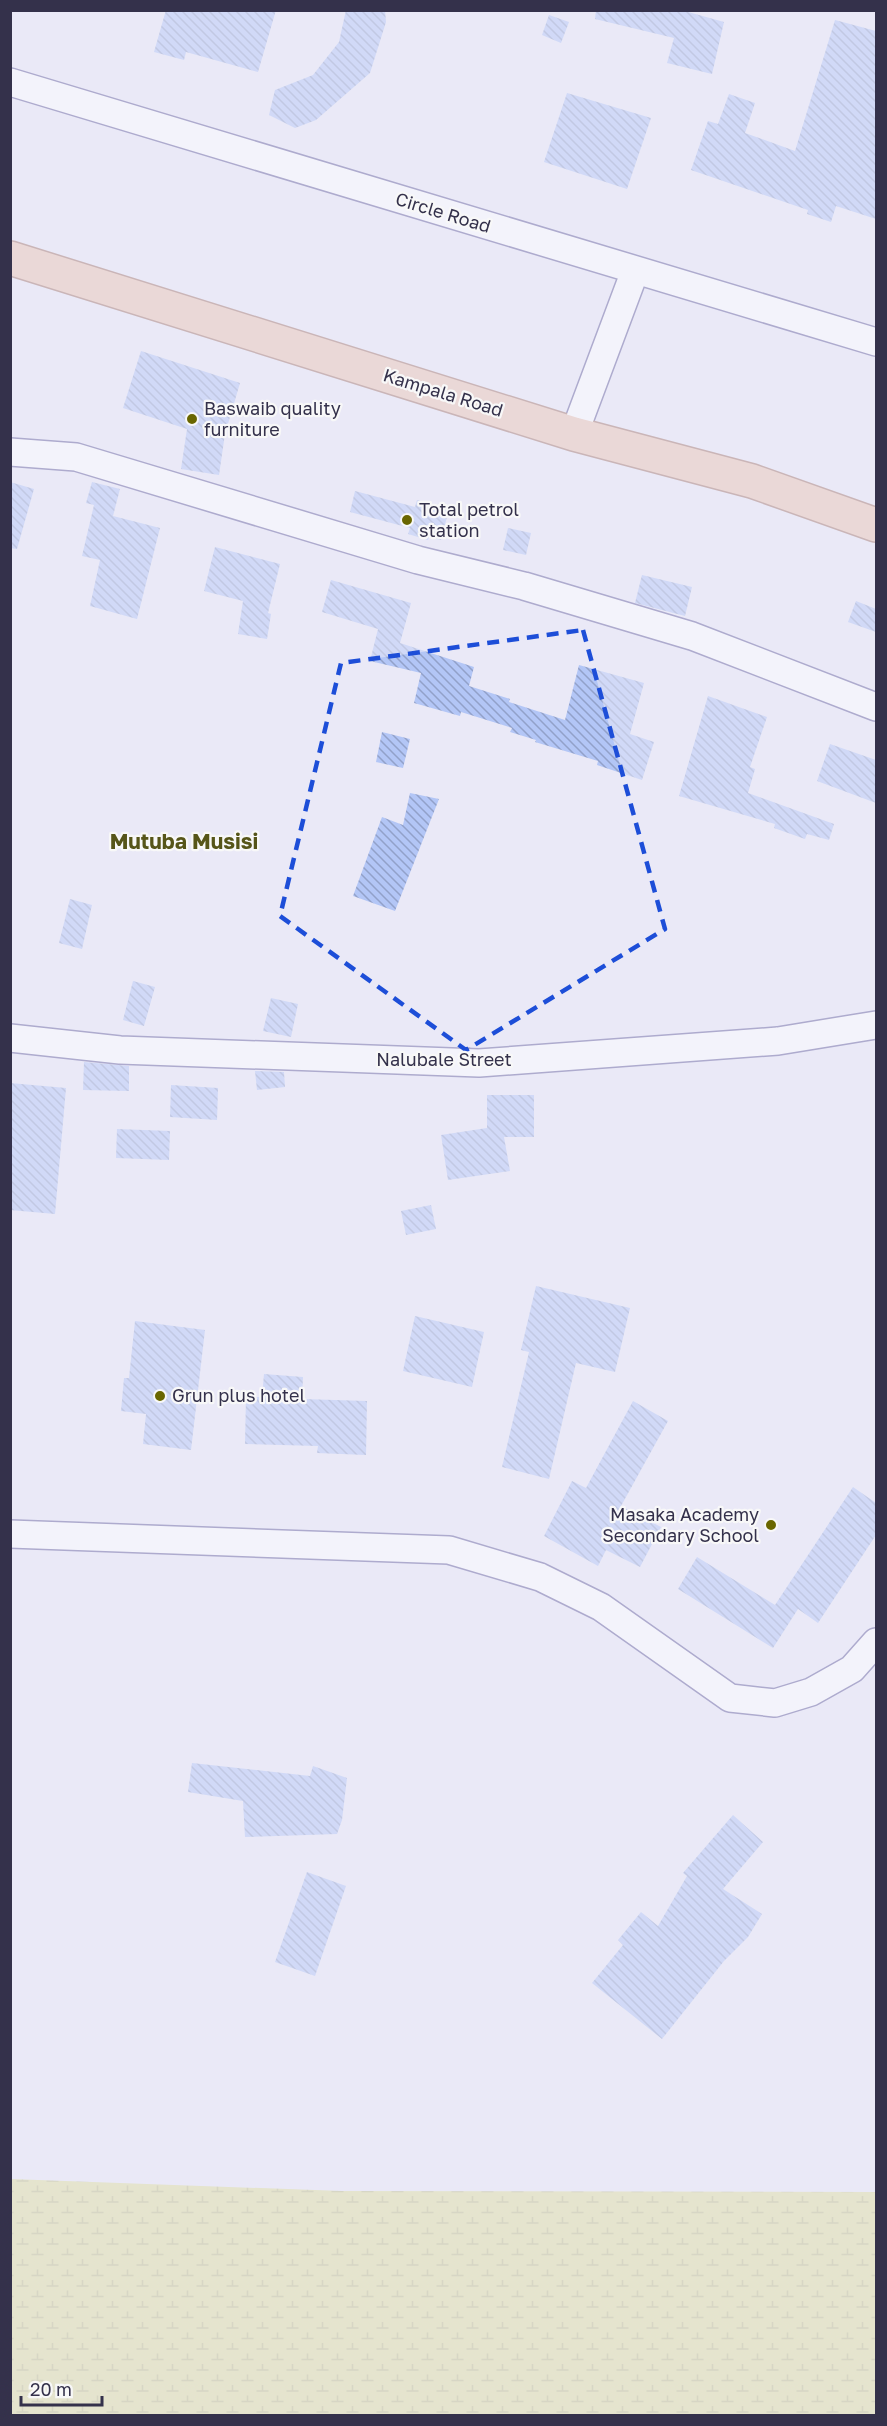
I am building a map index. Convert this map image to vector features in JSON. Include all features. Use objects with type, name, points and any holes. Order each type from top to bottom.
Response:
[{"type":"main road","name":"Kampala Road","points":[[10,258],[574,434],[752,481],[876,525]]},
{"type":"street","name":"Circle Road","points":[[10,82],[876,342]]},
{"type":"street","points":[[574,434],[635,271]]},
{"type":"street","points":[[10,452],[76,457],[418,560],[535,590],[692,636],[876,706]]},
{"type":"street","name":"Nalubale Street","points":[[10,1038],[120,1050],[479,1063],[778,1041],[876,1025]]},
{"type":"street","points":[[10,1534],[449,1550],[540,1577],[601,1607],[730,1698],[775,1703],[811,1692],[852,1670],[876,1642]]},
{"type":"highlighted area","points":[[583,630],[665,929],[466,1050],[280,916],[341,663]]},
{"type":"green space","points":[[11,2179],[342,2191],[876,2192],[876,2415],[11,2415]]},
{"type":"building","points":[[166,10],[276,10],[258,72],[186,52],[184,60],[154,52]]},
{"type":"building","points":[[346,10],[385,10],[386,22],[370,73],[316,120],[295,128],[269,115],[275,90],[313,75],[339,42]]},
{"type":"building","points":[[596,10],[681,10],[724,22],[712,74],[667,63],[674,38],[595,19]]},
{"type":"building","points":[[549,15],[569,22],[561,43],[542,35]]},
{"type":"building","points":[[835,20],[876,31],[876,219],[836,206],[831,222],[807,214],[808,210],[691,170],[708,121],[718,124],[729,94],[755,103],[745,133],[795,151]]},
{"type":"building","points":[[567,93],[651,118],[627,189],[544,162]]},
{"type":"building","name":"Baswaib quality furniture","points":[[141,351],[240,383],[225,434],[219,475],[181,469],[187,429],[123,408]]},
{"type":"building","points":[[10,482],[34,489],[17,549],[10,548]]},
{"type":"building","points":[[92,482],[120,489],[113,516],[160,528],[137,619],[90,606],[100,560],[82,556],[94,505],[86,503]]},
{"type":"building","name":"Total petrol station","points":[[355,491],[415,507],[417,500],[449,509],[441,540],[429,537],[428,540],[408,534],[410,528],[350,512]]},
{"type":"building","points":[[508,528],[531,533],[526,555],[503,550]]},
{"type":"building","points":[[215,547],[280,564],[268,613],[271,614],[267,639],[238,634],[243,601],[204,591]]},
{"type":"building","points":[[642,575],[692,587],[685,616],[635,603]]},
{"type":"building","points":[[331,580],[411,603],[400,643],[474,667],[469,686],[510,699],[509,702],[565,720],[579,665],[644,683],[630,734],[654,742],[642,780],[597,765],[598,761],[510,732],[512,728],[461,712],[460,716],[414,703],[421,673],[370,661],[378,629],[322,612]]},
{"type":"building","points":[[856,601],[876,609],[876,632],[848,622]]},
{"type":"building","points":[[708,696],[767,717],[750,767],[755,769],[748,793],[834,824],[829,840],[807,834],[805,839],[774,828],[775,824],[679,796]]},
{"type":"building","points":[[382,732],[410,739],[403,768],[376,762]]},
{"type":"building","points":[[830,744],[876,760],[876,803],[817,781]]},
{"type":"building","points":[[410,793],[439,799],[395,911],[353,896],[382,817],[403,825]]},
{"type":"building","points":[[70,899],[92,905],[82,949],[59,943]]},
{"type":"building","points":[[133,981],[155,987],[144,1026],[123,1020]]},
{"type":"building","points":[[271,998],[298,1004],[291,1037],[263,1031]]},
{"type":"building","points":[[84,1062],[129,1066],[129,1091],[83,1090]]},
{"type":"building","points":[[255,1071],[284,1072],[285,1087],[257,1090]]},
{"type":"building","points":[[10,1083],[66,1088],[55,1214],[10,1210]]},
{"type":"building","points":[[171,1085],[218,1088],[217,1120],[170,1117]]},
{"type":"building","points":[[487,1095],[534,1095],[534,1137],[504,1137],[510,1171],[448,1180],[441,1135],[487,1128]]},
{"type":"building","points":[[117,1129],[170,1131],[169,1160],[116,1158]]},
{"type":"building","points":[[431,1205],[436,1229],[406,1235],[401,1211]]},
{"type":"building","points":[[536,1286],[630,1308],[615,1372],[576,1363],[549,1479],[502,1467],[529,1352],[521,1350]]},
{"type":"building","points":[[415,1316],[484,1332],[472,1387],[403,1371]]},
{"type":"building","name":"Grun plus hotel","points":[[135,1321],[205,1330],[191,1450],[143,1444],[146,1414],[121,1411],[124,1378],[129,1378]]},
{"type":"building","points":[[264,1374],[303,1377],[302,1399],[367,1401],[366,1455],[317,1453],[318,1446],[245,1444],[246,1397],[262,1397]]},
{"type":"building","points":[[633,1401],[668,1421],[621,1506],[661,1527],[640,1567],[606,1550],[598,1566],[544,1536],[572,1481],[586,1488]]},
{"type":"building","points":[[853,1487],[876,1503],[876,1535],[818,1623],[798,1609],[773,1648],[678,1589],[697,1557],[775,1605]]},
{"type":"building","points":[[192,1763],[310,1776],[313,1766],[347,1778],[342,1820],[337,1834],[245,1837],[243,1801],[188,1792]]},
{"type":"building","points":[[733,1815],[763,1842],[723,1889],[762,1914],[748,1937],[724,1961],[662,2039],[592,1983],[623,1945],[618,1940],[641,1912],[658,1926],[687,1876],[683,1873]]},
{"type":"building","points":[[307,1872],[346,1886],[315,1976],[275,1962]]},
{"type":"place","name":"Baswaib quality furniture","points":[[192,419]]},
{"type":"place","name":"Total petrol station","points":[[407,520]]},
{"type":"place","name":"Grun plus hotel","points":[[160,1396]]},
{"type":"place","name":"Masaka Academy Secondary School","points":[[771,1525]]},
{"type":"district","name":"Mutuba Musisi","points":[[184,842]]}]
